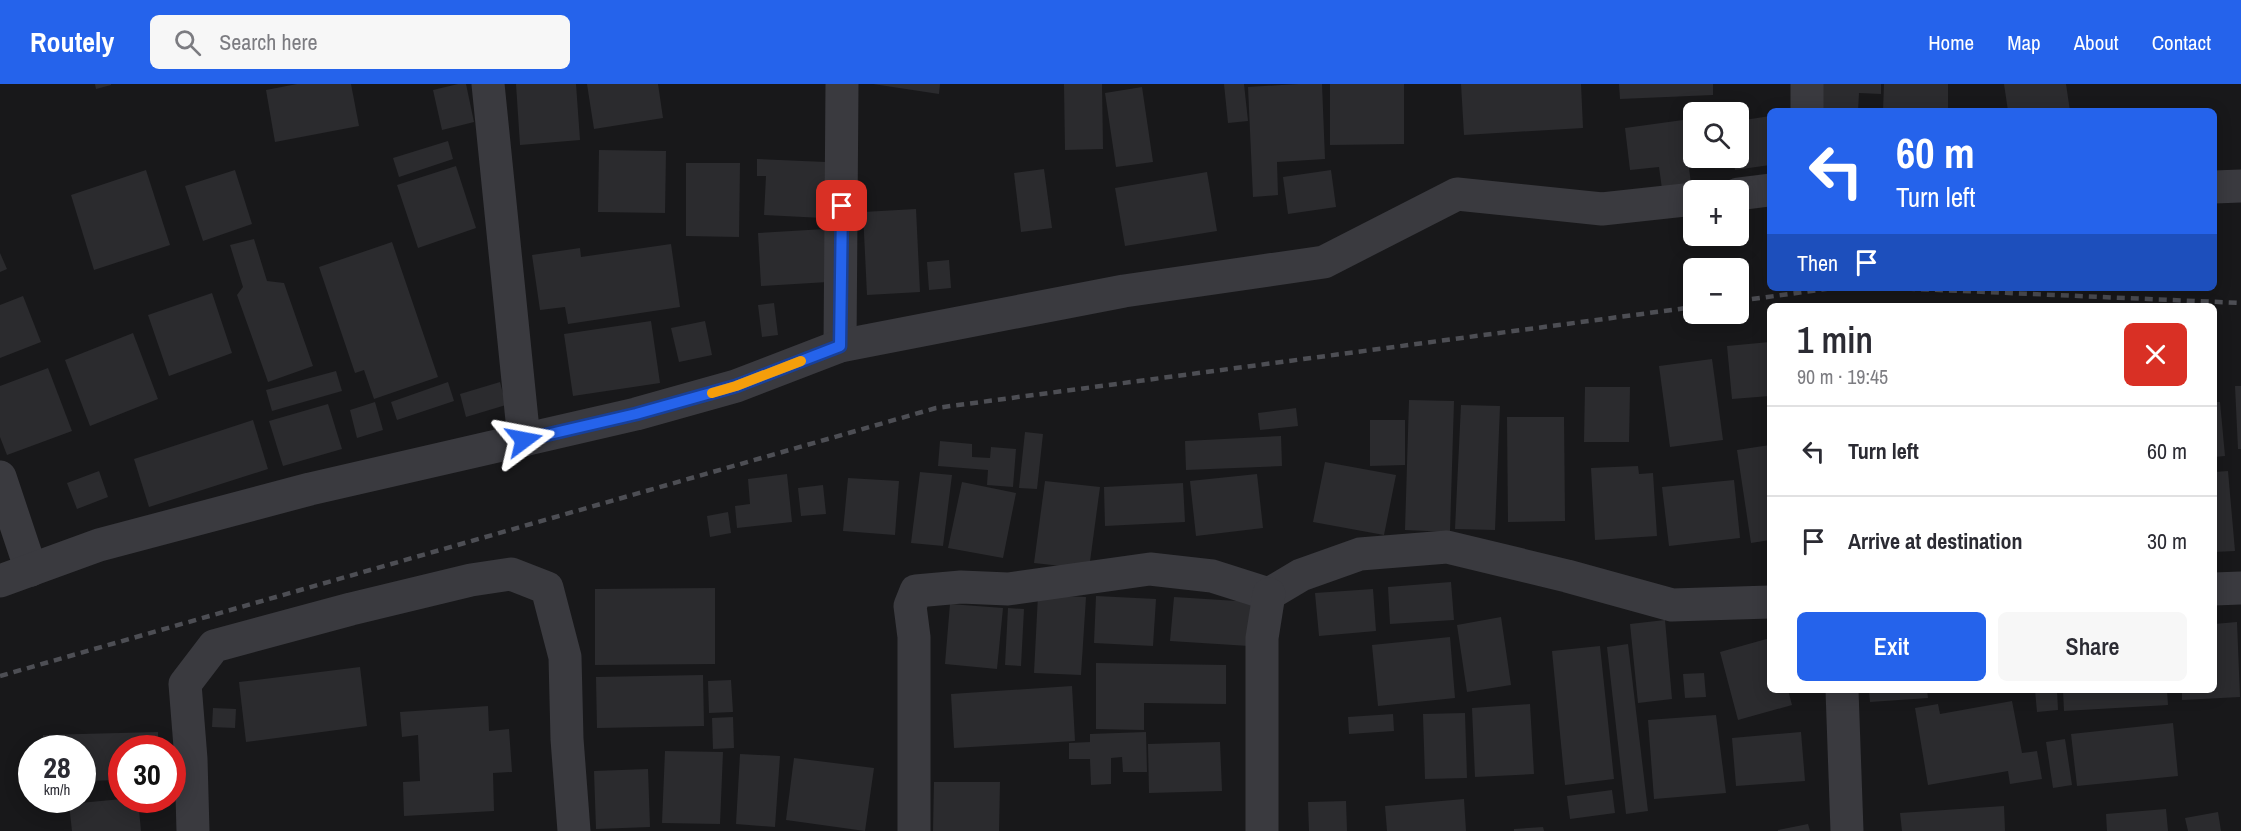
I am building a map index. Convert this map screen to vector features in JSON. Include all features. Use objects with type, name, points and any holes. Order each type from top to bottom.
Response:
[{"type":"street","points":[[488,84],[524,440]]},
{"type":"street","points":[[840,346],[842,84]]},
{"type":"street","points":[[1807,84],[1807,108]]},
{"type":"street","points":[[2217,187],[2241,186]]},
{"type":"street","points":[[1749,193],[1767,190]]},
{"type":"street","points":[[0,581],[99,545],[232,509],[636,414],[736,386],[840,346],[1124,291],[1324,262],[1457,194],[1602,209],[1683,200]]},
{"type":"street","points":[[0,477],[31,570]]},
{"type":"street","points":[[915,831],[914,637],[910,606],[916,591],[962,587],[1008,589],[1150,569],[1212,576],[1269,594],[1301,575],[1360,554],[1447,547],[1567,576],[1672,605],[1767,602]]},
{"type":"street","points":[[193,831],[191,759],[185,684],[214,646],[351,609],[471,580],[511,574],[547,588],[565,657],[567,739],[574,831]]},
{"type":"street","points":[[2217,589],[2241,588]]},
{"type":"street","points":[[1262,831],[1262,638],[1269,594]]},
{"type":"street","points":[[1842,693],[1847,831]]},
{"type":"building","points":[[95,84],[111,84],[111,85],[96,89]]},
{"type":"building","points":[[297,84],[351,84],[359,126],[275,142],[266,90]]},
{"type":"building","points":[[466,84],[474,122],[442,130],[433,90]]},
{"type":"building","points":[[516,84],[576,84],[580,140],[520,145]]},
{"type":"building","points":[[587,84],[658,84],[663,118],[594,129]]},
{"type":"building","points":[[873,84],[940,84],[939,94]]},
{"type":"building","points":[[1064,84],[1102,84],[1103,149],[1065,150]]},
{"type":"building","points":[[1224,84],[1244,84],[1248,121],[1228,123]]},
{"type":"building","points":[[1322,84],[1325,159],[1277,162],[1278,195],[1253,197],[1248,87]]},
{"type":"building","points":[[1330,84],[1404,84],[1404,144],[1330,145]]},
{"type":"building","points":[[1461,84],[1581,84],[1583,128],[1464,135]]},
{"type":"building","points":[[1619,84],[1713,84],[1713,95],[1620,99]]},
{"type":"building","points":[[1817,84],[1881,84],[1881,94],[1859,93],[1858,108],[1816,108]]},
{"type":"building","points":[[1884,84],[1948,84],[1948,108],[1883,108]]},
{"type":"building","points":[[2004,84],[2066,84],[2070,108],[2008,108]]},
{"type":"building","points":[[1142,87],[1153,162],[1116,167],[1105,93]]},
{"type":"building","points":[[1767,116],[1767,165],[1749,168],[1749,119]]},
{"type":"building","points":[[1683,120],[1683,168],[1689,168],[1690,180],[1683,180],[1683,193],[1663,196],[1659,167],[1630,170],[1625,128]]},
{"type":"building","points":[[448,141],[453,159],[399,177],[393,158]]},
{"type":"building","points":[[599,150],[666,151],[665,213],[598,212]]},
{"type":"building","points":[[757,159],[826,162],[823,218],[764,215],[766,176],[757,176]]},
{"type":"building","points":[[686,163],[740,163],[739,237],[686,236]]},
{"type":"building","points":[[456,166],[476,228],[418,248],[397,185]]},
{"type":"building","points":[[1044,169],[1052,228],[1021,232],[1014,173]]},
{"type":"building","points":[[146,170],[170,245],[94,270],[71,195]]},
{"type":"building","points":[[235,170],[252,224],[203,241],[185,186]]},
{"type":"building","points":[[1331,170],[1336,207],[1288,214],[1283,177]]},
{"type":"building","points":[[1207,172],[1217,231],[1125,246],[1115,188]]},
{"type":"building","points":[[916,209],[920,292],[867,295],[863,212]]},
{"type":"building","points":[[825,229],[828,282],[761,286],[758,233]]},
{"type":"building","points":[[254,239],[267,281],[284,283],[313,366],[268,382],[237,295],[243,287],[230,245]]},
{"type":"building","points":[[392,242],[438,377],[374,399],[364,370],[355,373],[319,267]]},
{"type":"building","points":[[671,244],[680,307],[568,324],[565,307],[540,310],[532,255],[580,248],[581,257]]},
{"type":"building","points":[[0,253],[7,269],[0,272]]},
{"type":"building","points":[[949,260],[951,288],[929,290],[927,262]]},
{"type":"building","points":[[212,293],[232,353],[169,376],[148,315]]},
{"type":"building","points":[[23,296],[41,342],[0,358],[0,305]]},
{"type":"building","points":[[774,303],[778,335],[762,337],[758,305]]},
{"type":"building","points":[[651,321],[660,383],[573,396],[564,334]]},
{"type":"building","points":[[705,321],[712,355],[679,362],[671,328]]},
{"type":"building","points":[[133,333],[158,399],[90,426],[65,360]]},
{"type":"building","points":[[1767,342],[1767,396],[1732,399],[1727,346]]},
{"type":"building","points":[[1712,359],[1723,440],[1670,447],[1659,366]]},
{"type":"building","points":[[48,368],[72,431],[7,455],[0,437],[0,386]]},
{"type":"building","points":[[336,371],[342,391],[272,411],[266,390]]},
{"type":"building","points":[[448,382],[454,401],[397,420],[391,402]]},
{"type":"building","points":[[500,382],[506,405],[466,417],[460,394]]},
{"type":"building","points":[[2235,386],[2241,386],[2241,449],[2238,449]]},
{"type":"building","points":[[1585,387],[1630,387],[1629,442],[1584,442]]},
{"type":"building","points":[[1409,400],[1454,401],[1450,532],[1405,530]]},
{"type":"building","points":[[375,402],[383,430],[357,438],[350,410]]},
{"type":"building","points":[[2217,402],[2220,402],[2225,456],[2217,457]]},
{"type":"building","points":[[328,404],[342,449],[283,466],[269,421]]},
{"type":"building","points":[[1461,405],[1500,406],[1495,530],[1455,529]]},
{"type":"building","points":[[1296,408],[1298,426],[1260,430],[1258,413]]},
{"type":"building","points":[[1507,417],[1564,417],[1565,521],[1508,522]]},
{"type":"building","points":[[253,420],[268,469],[149,507],[134,459]]},
{"type":"building","points":[[1370,420],[1405,420],[1405,465],[1370,466]]},
{"type":"building","points":[[1025,432],[1043,434],[1037,489],[1019,488]]},
{"type":"building","points":[[1281,436],[1282,466],[1186,470],[1185,441]]},
{"type":"building","points":[[940,441],[972,444],[972,457],[990,458],[991,447],[1016,449],[1013,487],[987,485],[988,470],[938,466]]},
{"type":"building","points":[[1767,445],[1767,540],[1751,543],[1737,450]]},
{"type":"building","points":[[1325,462],[1396,475],[1384,535],[1313,522]]},
{"type":"building","points":[[1638,466],[1639,474],[1653,473],[1657,536],[1595,540],[1591,468]]},
{"type":"building","points":[[99,471],[108,497],[77,509],[67,483]]},
{"type":"building","points":[[2228,471],[2235,551],[2217,552],[2217,472]]},
{"type":"building","points":[[920,472],[952,475],[943,546],[911,543]]},
{"type":"building","points":[[787,474],[792,522],[737,528],[735,506],[750,504],[748,479]]},
{"type":"building","points":[[1257,474],[1263,528],[1196,536],[1190,481]]},
{"type":"building","points":[[848,478],[899,481],[895,535],[843,531]]},
{"type":"building","points":[[1734,480],[1740,538],[1669,546],[1662,487]]},
{"type":"building","points":[[1045,481],[1100,487],[1089,569],[1034,563]]},
{"type":"building","points":[[962,482],[1016,493],[1003,558],[948,548]]},
{"type":"building","points":[[1183,483],[1185,522],[1105,526],[1104,487]]},
{"type":"building","points":[[823,485],[826,514],[801,516],[798,488]]},
{"type":"building","points":[[728,512],[731,533],[710,537],[707,516]]},
{"type":"building","points":[[1451,582],[1454,620],[1390,624],[1388,587]]},
{"type":"building","points":[[715,588],[715,664],[595,665],[595,589]]},
{"type":"building","points":[[1373,589],[1376,631],[1319,636],[1315,593]]},
{"type":"building","points":[[1038,595],[1086,597],[1081,675],[1034,673]]},
{"type":"building","points":[[1096,596],[1156,599],[1153,646],[1094,643]]},
{"type":"building","points":[[1174,597],[1253,602],[1249,646],[1170,641]]},
{"type":"building","points":[[950,604],[1003,608],[997,669],[945,664]]},
{"type":"building","points":[[1008,608],[1024,609],[1021,666],[1005,665]]},
{"type":"building","points":[[1501,617],[1511,685],[1467,692],[1457,625]]},
{"type":"building","points":[[1665,620],[1672,699],[1638,703],[1630,624]]},
{"type":"building","points":[[2237,622],[2240,697],[2182,700],[2182,693],[2217,693],[2217,624]]},
{"type":"building","points":[[1450,637],[1455,698],[1378,706],[1372,645]]},
{"type":"building","points":[[1767,639],[1767,693],[1789,693],[1792,705],[1738,720],[1720,652]]},
{"type":"building","points":[[1628,644],[1648,811],[1626,814],[1607,647]]},
{"type":"building","points":[[1600,646],[1614,779],[1565,785],[1552,651]]},
{"type":"building","points":[[1096,663],[1226,665],[1226,704],[1144,703],[1144,730],[1096,729]]},
{"type":"building","points":[[360,667],[367,726],[246,742],[239,682]]},
{"type":"building","points":[[1704,673],[1706,697],[1685,698],[1683,674]]},
{"type":"building","points":[[703,675],[704,726],[597,728],[596,677]]},
{"type":"building","points":[[731,680],[733,712],[709,713],[708,681]]},
{"type":"building","points":[[1072,686],[1075,741],[954,748],[951,694]]},
{"type":"building","points":[[1869,693],[1927,693],[1928,698],[1870,702]]},
{"type":"building","points":[[2035,693],[2057,693],[2058,710],[2037,712]]},
{"type":"building","points":[[2063,693],[2167,693],[2168,705],[2064,711]]},
{"type":"building","points":[[2012,701],[2022,753],[2037,751],[2042,779],[2010,784],[2008,771],[1928,785],[1915,708],[1938,704],[1940,714]]},
{"type":"building","points":[[1530,704],[1534,774],[1475,777],[1472,708]]},
{"type":"building","points":[[488,706],[489,731],[509,729],[512,772],[493,773],[494,811],[404,816],[403,782],[420,781],[418,735],[402,737],[400,712]]},
{"type":"building","points":[[213,708],[236,709],[235,728],[212,727]]},
{"type":"building","points":[[1465,713],[1467,778],[1425,779],[1423,714]]},
{"type":"building","points":[[1393,714],[1394,731],[1349,734],[1348,717]]},
{"type":"building","points":[[1716,715],[1726,793],[1654,799],[1648,720]]},
{"type":"building","points":[[733,717],[734,748],[713,749],[712,718]]},
{"type":"building","points":[[2173,723],[2178,776],[2077,786],[2071,734]]},
{"type":"building","points":[[158,732],[158,735],[108,735],[108,780],[96,781],[96,735],[43,735]]},
{"type":"building","points":[[1146,732],[1147,772],[1123,772],[1122,757],[1111,758],[1111,784],[1091,785],[1090,759],[1069,759],[1069,743],[1090,742],[1090,734]]},
{"type":"building","points":[[1801,732],[1805,781],[1736,786],[1732,738]]},
{"type":"building","points":[[2065,739],[2072,785],[2053,788],[2046,742]]},
{"type":"building","points":[[1220,742],[1222,791],[1149,793],[1148,744]]},
{"type":"building","points":[[665,751],[723,752],[720,824],[662,823]]},
{"type":"building","points":[[740,754],[780,756],[775,827],[736,824]]},
{"type":"building","points":[[794,758],[874,768],[865,831],[786,820]]},
{"type":"building","points":[[648,769],[650,827],[596,829],[594,771]]},
{"type":"building","points":[[934,782],[1000,782],[999,831],[933,831]]},
{"type":"building","points":[[1612,790],[1615,813],[1570,819],[1567,796]]},
{"type":"building","points":[[1464,799],[1466,831],[1387,831],[1385,806]]},
{"type":"building","points":[[108,800],[108,813],[139,813],[141,831],[72,831],[70,813],[96,813],[96,801]]},
{"type":"building","points":[[1346,801],[1347,831],[1309,831],[1308,802]]},
{"type":"building","points":[[2004,806],[2005,831],[1902,831],[1900,813]]},
{"type":"building","points":[[2166,809],[2168,831],[2107,831],[2106,814]]},
{"type":"building","points":[[2218,812],[2221,831],[2188,831],[2185,818]]},
{"type":"building","points":[[1808,824],[1810,831],[1778,831],[1778,830]]},
{"type":"building","points":[[1543,827],[1544,831],[1514,831],[1514,829]]},
{"type":"railway","points":[[1749,299],[1811,291]]},
{"type":"railway","points":[[1963,291],[2241,303]]},
{"type":"railway","points":[[0,676],[936,408],[1683,308]]},
{"type":"slow traffic","points":[[712,393],[801,361]]},
{"type":"route","points":[[524,440],[636,414],[736,386],[840,346],[842,206]]}]
